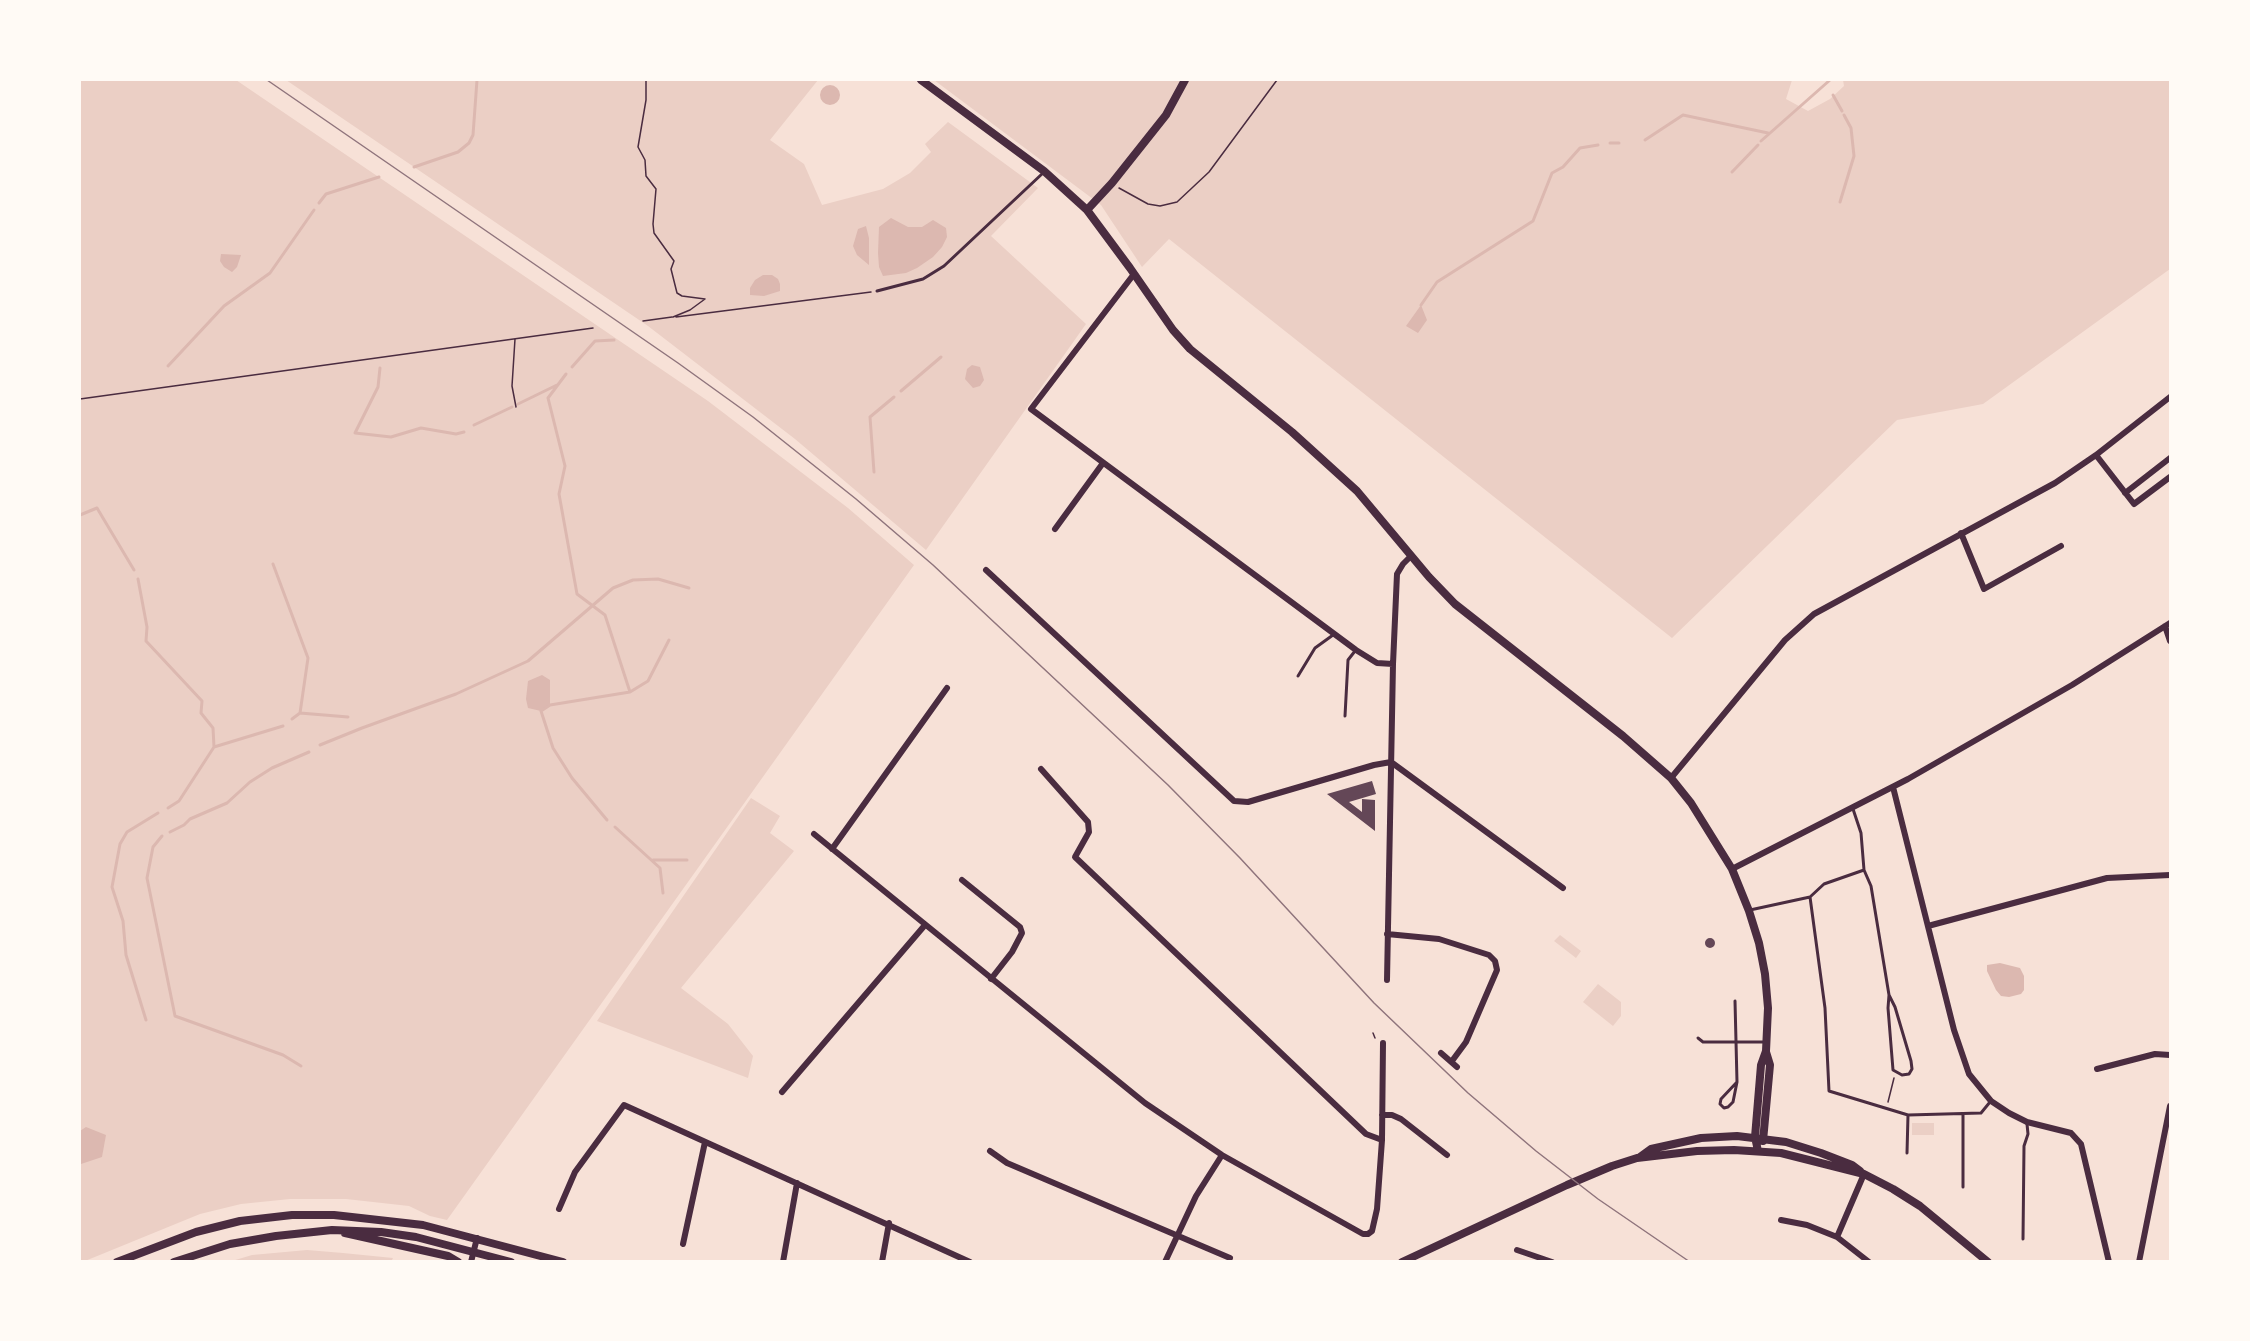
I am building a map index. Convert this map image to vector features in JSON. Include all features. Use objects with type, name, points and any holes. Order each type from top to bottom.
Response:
[{"type":"street","points":[[921,80],[1044,171],[1088,210],[1173,330],[1190,349],[1292,432],[1357,491],[1455,604],[1623,736],[1671,778],[1697,811],[1732,869],[1749,911],[1759,943],[1765,974],[1768,1008],[1766,1046],[1761,1065],[1755,1137],[1758,1151]]},
{"type":"street","points":[[1088,210],[1166,115],[1185,80]]},
{"type":"street","points":[[1134,274],[1031,409],[1356,650],[1377,663],[1393,664]]},
{"type":"street","points":[[1671,778],[1785,640],[1814,614],[2055,483],[2170,397]]},
{"type":"street","points":[[2096,454],[2134,504],[2170,477]]},
{"type":"street","points":[[2125,493],[2170,459]]},
{"type":"street","points":[[1055,529],[1103,463]]},
{"type":"street","points":[[1961,533],[1984,589],[2061,546]]},
{"type":"street","points":[[1387,980],[1397,574],[1411,556]]},
{"type":"street","points":[[986,570],[1234,801],[1248,801],[1391,762],[1563,888]]},
{"type":"street","points":[[1732,869],[1893,787],[2072,685],[2168,624],[2170,641]]},
{"type":"street","points":[[832,849],[947,688]]},
{"type":"street","points":[[1041,769],[1088,822],[1089,832],[1075,857],[1366,1134],[1382,1140]]},
{"type":"street","points":[[1893,787],[1962,1058],[1976,1084],[1991,1101],[2027,1122],[2071,1132],[2081,1144],[2109,1262]]},
{"type":"street","points":[[814,834],[1145,1103],[1222,1155],[1358,1232],[1368,1234],[1372,1231],[1377,1209],[1382,1140],[1383,1043]]},
{"type":"street","points":[[1928,926],[2107,878],[2170,875]]},
{"type":"street","points":[[962,880],[1020,927],[1022,933],[1012,952],[991,979]]},
{"type":"street","points":[[782,1092],[925,925]]},
{"type":"street","points":[[1387,934],[1439,939],[1489,955],[1495,962],[1497,970],[1466,1042],[1452,1061]]},
{"type":"street","points":[[1758,1151],[1765,1138],[1770,1065],[1766,1046]]},
{"type":"street","points":[[1441,1053],[1457,1067]]},
{"type":"street","points":[[2097,1069],[2155,1054],[2170,1055]]},
{"type":"street","points":[[560,1209],[575,1172],[624,1105],[889,1223],[970,1262]]},
{"type":"street","points":[[2139,1262],[2168,1131],[2170,1106]]},
{"type":"street","points":[[1382,1115],[1392,1115],[1401,1119],[1447,1155]]},
{"type":"street","points":[[1402,1262],[1567,1185],[1637,1158],[1651,1149],[1701,1138],[1722,1136],[1755,1137],[1786,1142],[1852,1165],[1920,1206],[1988,1262]]},
{"type":"street","points":[[683,1244],[705,1142]]},
{"type":"street","points":[[990,1151],[1007,1162],[1230,1258]]},
{"type":"street","points":[[1637,1158],[1697,1151],[1758,1151],[1781,1153],[1864,1174]]},
{"type":"street","points":[[1165,1262],[1196,1196],[1222,1155]]},
{"type":"street","points":[[1837,1237],[1864,1174]]},
{"type":"street","points":[[783,1262],[797,1183]]},
{"type":"street","points":[[117,1262],[207,1229],[240,1221],[292,1215],[358,1216],[417,1224],[563,1262]]},
{"type":"street","points":[[1781,1220],[1807,1225],[1837,1237],[1869,1262]]},
{"type":"street","points":[[882,1262],[889,1223]]},
{"type":"street","points":[[332,1230],[448,1256],[458,1262]]},
{"type":"street","points":[[174,1262],[230,1244],[332,1230],[381,1232],[416,1237],[511,1262]]},
{"type":"street","points":[[471,1262],[477,1238]]},
{"type":"street","points":[[1517,1250],[1552,1262]]},
{"type":"lane","points":[[877,291],[923,279],[944,266],[1044,171]]},
{"type":"lane","points":[[1298,676],[1315,648],[1334,634]]},
{"type":"lane","points":[[1345,716],[1348,660],[1356,650]]},
{"type":"lane","points":[[1852,807],[1861,833],[1864,870],[1871,886],[1889,995],[1893,1070],[1897,1074],[1909,1074],[1912,1069],[1911,1061],[1895,1006],[1889,995]]},
{"type":"lane","points":[[1749,911],[1810,897],[1824,884],[1864,870]]},
{"type":"lane","points":[[1810,897],[1825,1008],[1830,1091],[1908,1114],[1981,1113],[1991,1101]]},
{"type":"lane","points":[[1735,1001],[1737,1082],[1733,1101],[1724,1108],[1720,1104],[1721,1099],[1737,1082]]},
{"type":"lane","points":[[1698,1038],[1703,1042],[1737,1042],[1766,1046]]},
{"type":"lane","points":[[1907,1153],[1908,1114]]},
{"type":"lane","points":[[1963,1115],[1963,1187]]},
{"type":"lane","points":[[2023,1239],[2024,1146],[2028,1134],[2027,1122]]},
{"type":"path","points":[[646,80],[646,100],[638,147],[645,160],[646,176],[656,189],[654,233],[674,261],[671,269],[677,293],[682,296],[705,299],[690,310],[673,317]]},
{"type":"path","points":[[1112,183],[1148,204],[1160,206],[1177,202],[1209,172],[1277,80]]},
{"type":"path","points":[[643,321],[877,291]]},
{"type":"path","points":[[80,399],[592,327]]},
{"type":"path","points":[[515,339],[512,386],[516,407]]},
{"type":"path","points":[[1886,1108],[1892,1080],[1897,1074]]},
{"type":"shaded area","points":[[80,80],[236,80],[708,401],[848,508],[914,565],[447,1220],[430,1216],[409,1206],[346,1199],[290,1199],[241,1204],[200,1214],[85,1261],[80,1260]]},
{"type":"shaded area","points":[[286,80],[818,80],[770,140],[804,164],[822,205],[883,189],[910,173],[931,152],[925,144],[948,122],[1038,188],[991,236],[1086,324],[926,550],[795,439],[648,326]]},
{"type":"shaded area","points":[[934,80],[1792,80],[1786,99],[1808,111],[1830,99],[1844,86],[1843,80],[2170,80],[2170,269],[1983,404],[1897,420],[1672,638],[1169,239],[1142,267],[1101,205]]},
{"type":"shaded area","points":[[830,85],[837,88],[840,95],[837,102],[830,105],[823,102],[820,95],[823,88]]},
{"type":"shaded area","points":[[891,218],[908,227],[922,227],[933,220],[946,228],[947,237],[933,257],[917,268],[906,273],[883,276],[879,267],[879,227]]},
{"type":"shaded area","points":[[866,226],[869,238],[869,265],[857,255],[853,246],[858,229]]},
{"type":"shaded area","points":[[221,254],[241,255],[237,267],[232,272],[220,261]]},
{"type":"shaded area","points":[[763,275],[772,275],[778,279],[780,291],[764,296],[750,295],[750,288],[755,280]]},
{"type":"shaded area","points":[[1421,305],[1427,320],[1418,333],[1406,326]]},
{"type":"shaded area","points":[[972,365],[980,367],[984,380],[980,386],[973,388],[965,379],[967,369]]},
{"type":"shaded area","points":[[542,675],[550,680],[550,705],[541,711],[528,708],[526,699],[528,681]]},
{"type":"shaded area","points":[[751,798],[780,816],[770,833],[794,851],[681,988],[728,1024],[753,1056],[748,1078],[597,1021]]},
{"type":"shaded area","points":[[1560,935],[1581,951],[1576,958],[1554,941]]},
{"type":"shaded area","points":[[2000,963],[2020,968],[2024,976],[2024,990],[2021,994],[2001,996],[1996,990],[1987,971],[1987,965]]},
{"type":"shaded area","points":[[1598,984],[1621,1002],[1621,1016],[1613,1026],[1583,1002]]},
{"type":"shaded area","points":[[1912,1123],[1934,1123],[1934,1135],[1912,1135]]},
{"type":"shaded area","points":[[86,1127],[106,1135],[102,1157],[81,1164],[80,1131]]},
{"type":"shaded area","points":[[307,1250],[393,1258],[391,1262],[232,1261],[252,1255]]},
{"type":"building","points":[[1372,781],[1376,794],[1349,802],[1362,812],[1362,799],[1375,800],[1375,831],[1327,794]]},
{"type":"building","points":[[1710,938],[1714,939],[1714,947],[1710,948],[1706,947],[1705,943],[1706,939]]},
{"type":"waterway","points":[[414,167],[458,152],[469,143],[473,135],[477,80]]},
{"type":"waterway","points":[[1761,141],[1830,80]]},
{"type":"waterway","points":[[1833,95],[1842,111]]},
{"type":"waterway","points":[[1645,140],[1683,115],[1768,133]]},
{"type":"waterway","points":[[1840,202],[1854,156],[1851,128],[1844,115]]},
{"type":"waterway","points":[[1610,143],[1619,143]]},
{"type":"waterway","points":[[1421,305],[1437,282],[1533,221],[1552,173],[1563,167],[1580,148],[1598,145]]},
{"type":"waterway","points":[[1732,172],[1758,145]]},
{"type":"waterway","points":[[319,203],[326,194],[379,177]]},
{"type":"waterway","points":[[168,366],[224,306],[270,273],[314,210]]},
{"type":"waterway","points":[[572,367],[595,341],[614,340]]},
{"type":"waterway","points":[[901,391],[941,357]]},
{"type":"waterway","points":[[380,368],[378,387],[355,433],[391,437],[421,428],[456,434],[464,432]]},
{"type":"waterway","points":[[566,374],[548,398],[565,466],[559,494],[577,594],[605,615],[630,692],[550,705],[541,711],[553,748],[572,778],[607,820]]},
{"type":"waterway","points":[[518,404],[557,385]]},
{"type":"waterway","points":[[874,472],[870,417],[894,397]]},
{"type":"waterway","points":[[474,425],[512,407]]},
{"type":"waterway","points":[[80,515],[97,508],[134,570]]},
{"type":"waterway","points":[[273,564],[308,658],[300,713],[292,719]]},
{"type":"waterway","points":[[138,579],[147,627],[146,641],[202,701],[201,713],[213,728],[214,747]]},
{"type":"waterway","points":[[320,745],[456,694],[528,661],[613,588],[633,580],[658,579],[689,588]]},
{"type":"waterway","points":[[630,692],[648,681],[669,640]]},
{"type":"waterway","points":[[300,713],[348,717]]},
{"type":"waterway","points":[[168,808],[179,801],[214,747],[283,726]]},
{"type":"waterway","points":[[170,832],[190,819],[227,803],[250,782],[272,768],[309,752]]},
{"type":"waterway","points":[[146,1020],[126,955],[123,921],[112,887],[120,844],[127,832],[158,813]]},
{"type":"waterway","points":[[615,827],[660,868],[663,893]]},
{"type":"waterway","points":[[162,836],[153,847],[147,878],[175,1016],[283,1055],[301,1066]]},
{"type":"waterway","points":[[653,860],[687,860]]},
{"type":"tram line","points":[[267,80],[678,363],[753,417],[856,499],[933,565],[1168,785],[1240,858],[1374,1003],[1468,1093],[1536,1151],[1598,1199],[1690,1262]]}]
